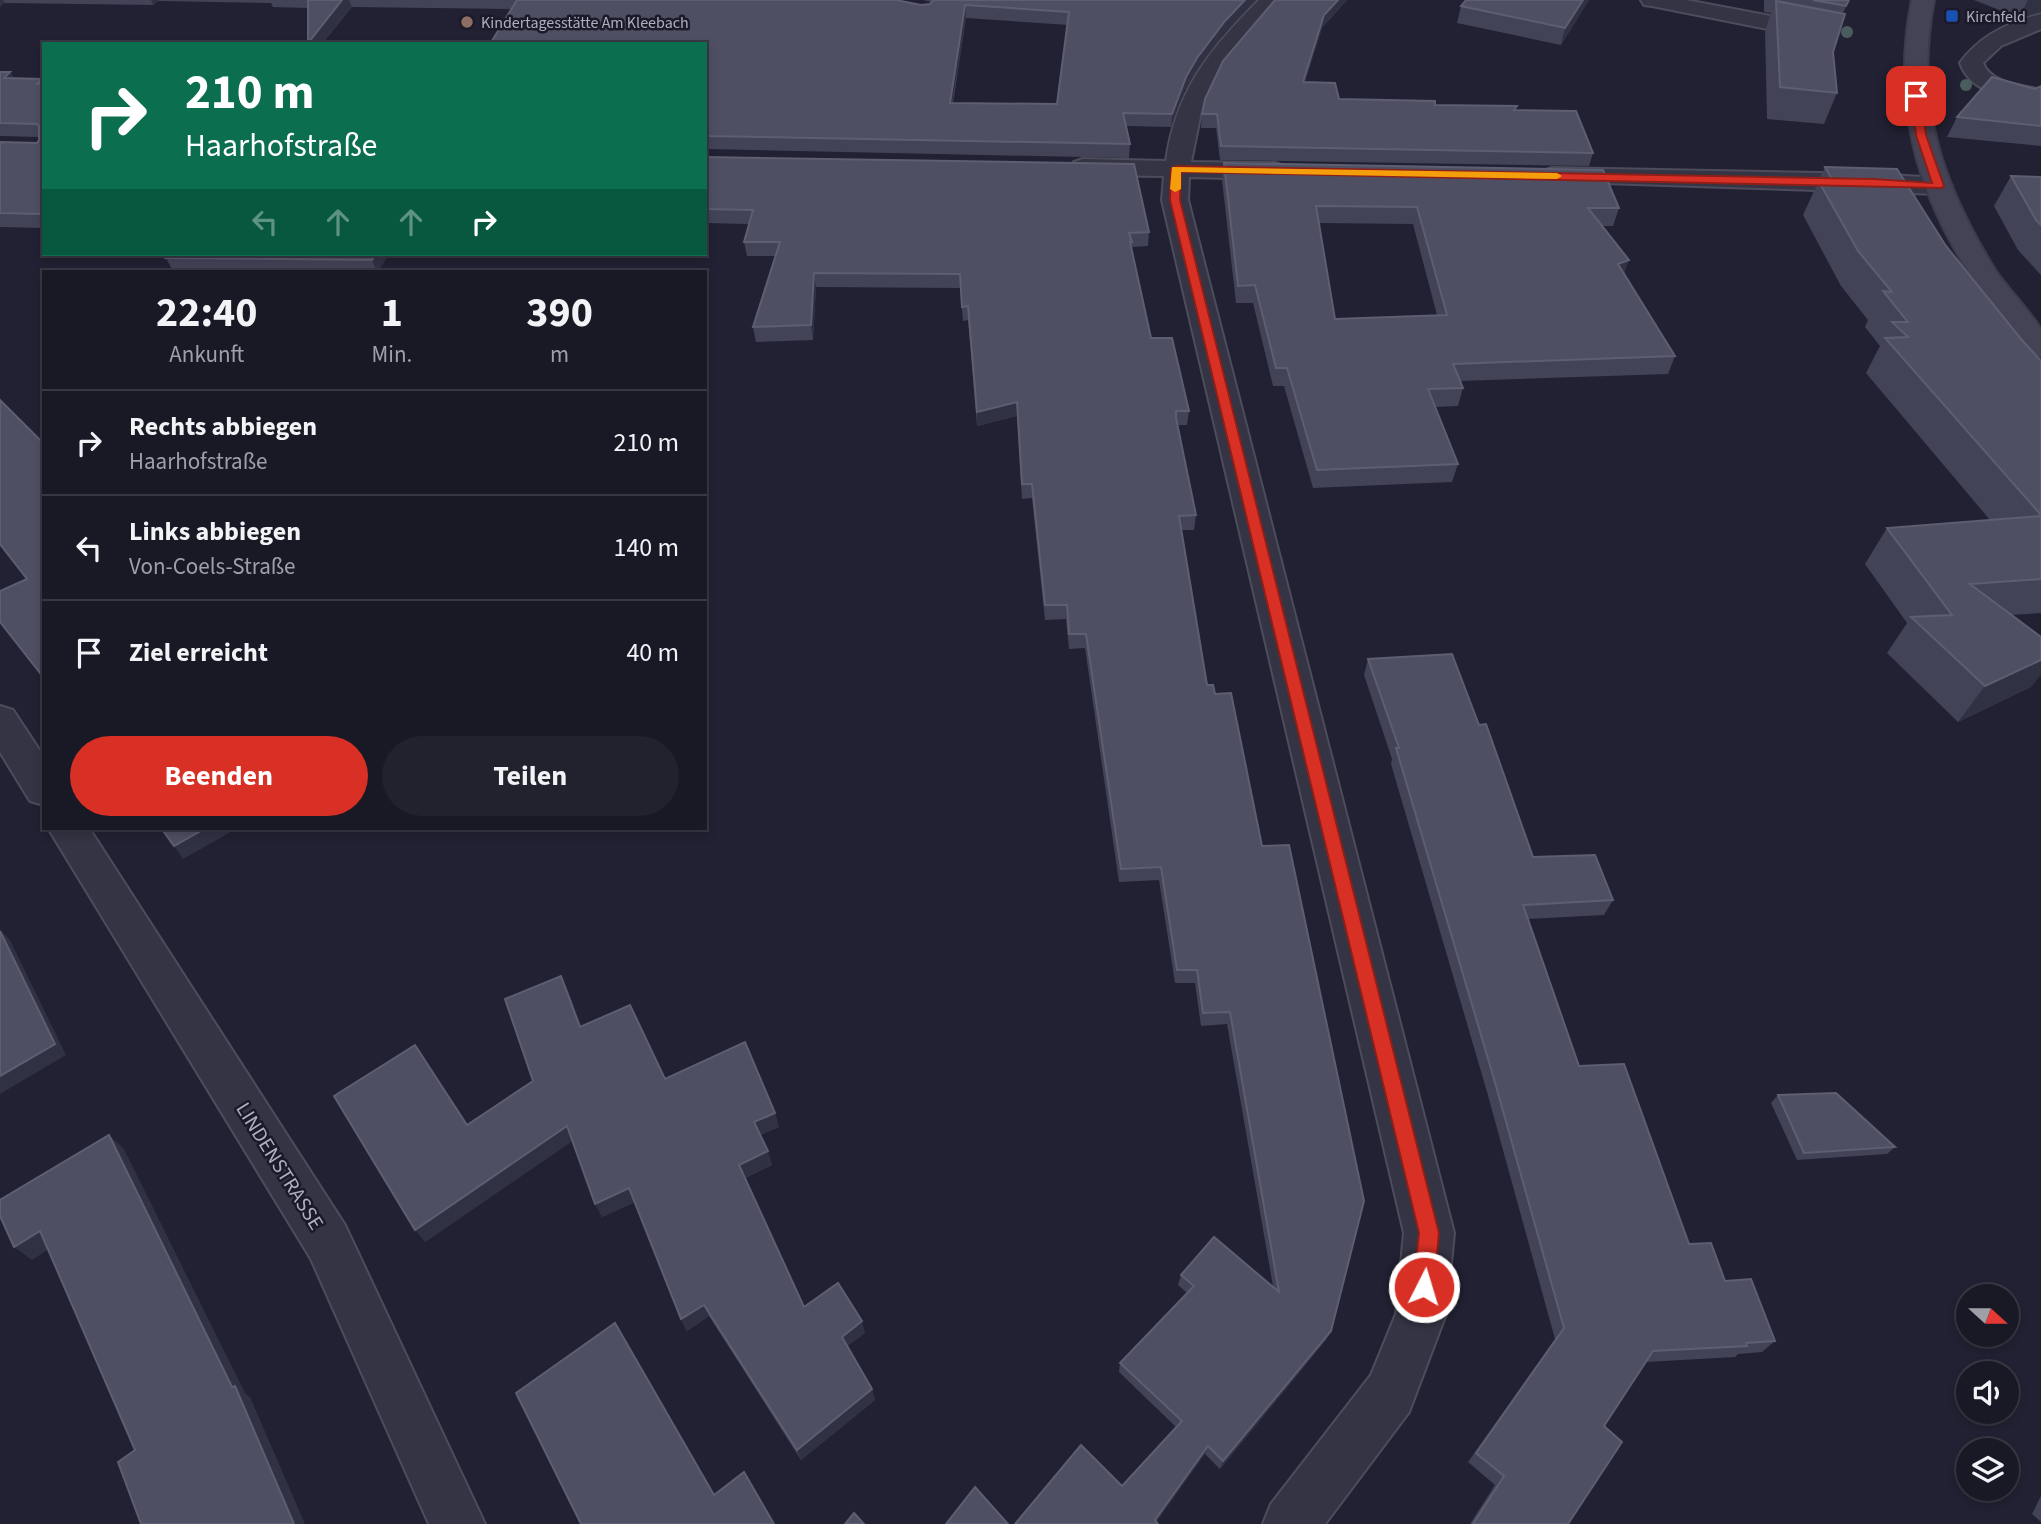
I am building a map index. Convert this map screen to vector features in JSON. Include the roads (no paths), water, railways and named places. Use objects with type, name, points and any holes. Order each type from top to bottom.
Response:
[{"type":"main road","points":[[1923,0],[1913,70],[1921,135],[1939,186],[1982,272],[2041,348]]},
{"type":"street","points":[[1271,0],[1234,40],[1202,82],[1182,136],[1176,169],[1175,200],[1429,1233],[1421,1314],[1390,1393],[1291,1524]]},
{"type":"street","points":[[1652,0],[1835,35]]},
{"type":"street","points":[[2041,21],[1994,40],[1980,49],[1972,63],[1973,72],[1982,80],[2041,97]]},
{"type":"street","points":[[1065,167],[1301,172]]},
{"type":"street","points":[[1525,176],[1874,182],[1939,186]]},
{"type":"street","points":[[0,720],[42,787]]},
{"type":"street","name":"LINDENSTRASSE","points":[[69,830],[328,1242],[457,1524]]},
{"type":"place","name":"Kirchfeld","points":[[1952,16]]},
{"type":"place","name":"Kindertagesstätte Am Kleebach","points":[[467,22]]}]
